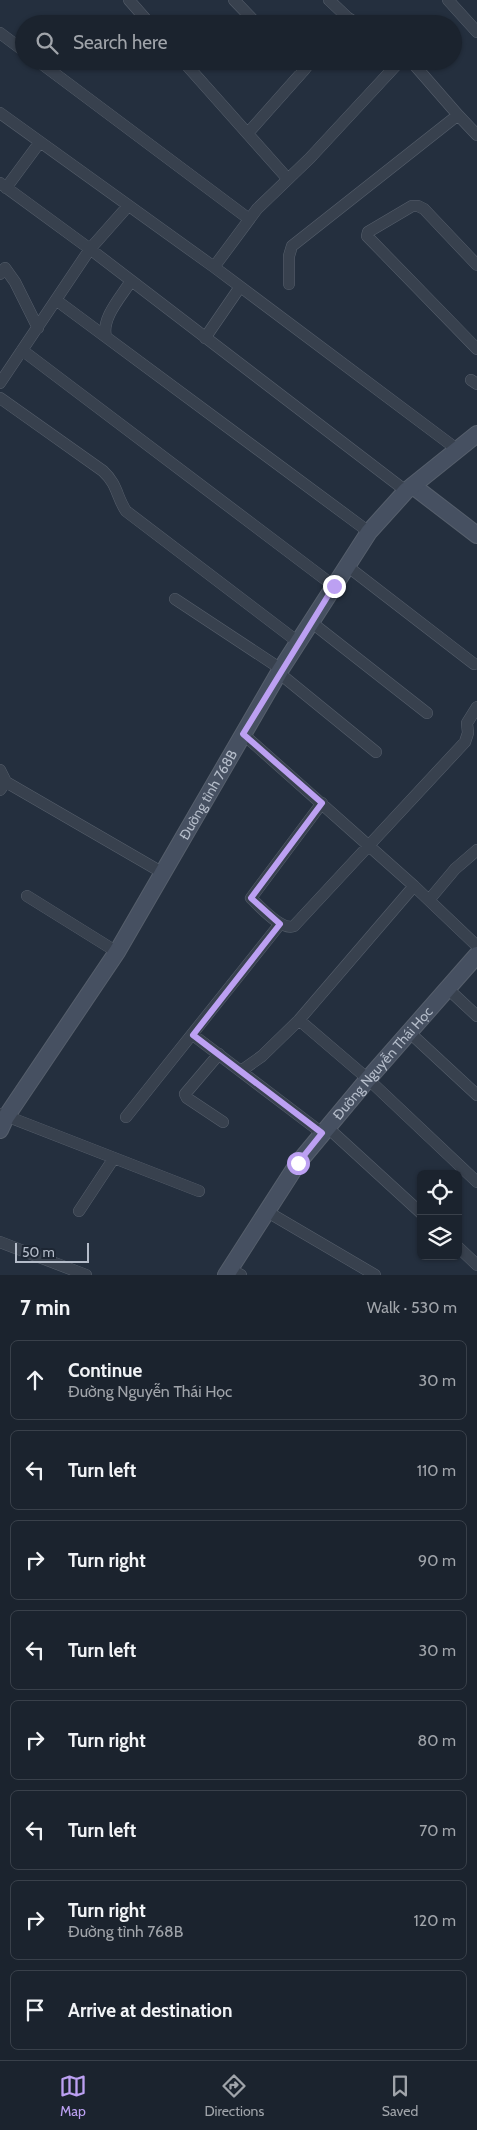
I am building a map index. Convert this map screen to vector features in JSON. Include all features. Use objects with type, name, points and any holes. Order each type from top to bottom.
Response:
[{"type":"street","points":[[129,0],[142,15]]},
{"type":"street","points":[[234,0],[248,15]]},
{"type":"street","points":[[329,0],[340,15]]},
{"type":"street","points":[[448,0],[462,15]]},
{"type":"street","points":[[462,15],[477,32]]},
{"type":"street","points":[[0,33],[15,44]]},
{"type":"street","points":[[50,70],[249,219]]},
{"type":"street","points":[[191,70],[288,178]]},
{"type":"street","points":[[248,133],[303,70]]},
{"type":"street","points":[[214,267],[249,219],[310,158],[392,70]]},
{"type":"street","points":[[420,70],[477,135]]},
{"type":"street","points":[[0,113],[214,267],[458,450]]},
{"type":"street","points":[[289,284],[289,256],[292,246],[458,115]]},
{"type":"street","points":[[40,142],[3,186],[90,249],[205,338],[409,489],[477,535]]},
{"type":"street","points":[[0,383],[90,249],[128,206]]},
{"type":"street","points":[[477,265],[418,206],[412,206],[368,232],[366,236],[477,349]]},
{"type":"street","points":[[2,268],[15,282],[38,328]]},
{"type":"street","points":[[106,337],[104,328],[106,320],[131,281]]},
{"type":"street","points":[[205,338],[240,287]]},
{"type":"street","points":[[56,300],[369,532]]},
{"type":"street","points":[[22,350],[334,586]]},
{"type":"street","points":[[0,398],[103,471],[114,481],[121,503],[126,511],[298,642]]},
{"type":"street","name":"Đường tỉnh 768B","points":[[2,1120],[117,952],[280,671],[369,532],[409,489],[477,434]]},
{"type":"street","points":[[347,566],[474,664]]},
{"type":"street","points":[[175,599],[280,671],[376,752]]},
{"type":"street","points":[[311,622],[427,713]]},
{"type":"street","points":[[322,803],[251,898],[280,924],[286,927],[294,926],[368,844],[465,742],[468,733],[467,722],[477,708]]},
{"type":"street","points":[[243,734],[368,844],[477,946]]},
{"type":"street","points":[[0,770],[3,786],[163,873]]},
{"type":"street","points":[[429,900],[455,869],[477,850]]},
{"type":"street","points":[[241,1071],[262,1056],[299,1020],[414,886]]},
{"type":"street","points":[[27,896],[117,952]]},
{"type":"street","points":[[126,1117],[280,924]]},
{"type":"street","name":"Đường Nguyễn Thái Học","points":[[232,1273],[266,1212],[298,1163],[324,1130],[477,955]]},
{"type":"street","points":[[447,988],[477,1016]]},
{"type":"street","points":[[299,1020],[368,1079],[477,1182]]},
{"type":"street","points":[[409,1032],[477,1096]]},
{"type":"street","points":[[193,1035],[324,1130],[417,1210]]},
{"type":"street","points":[[218,1054],[185,1094],[187,1098],[223,1122]]},
{"type":"street","points":[[2,1120],[114,1158],[199,1191]]},
{"type":"street","points":[[79,1211],[114,1158]]},
{"type":"street","points":[[266,1212],[375,1275]]},
{"type":"street","points":[[0,1242],[86,1275]]},
{"type":"street","points":[[462,1251],[477,1264]]},
{"type":"route","points":[[298,1163],[322,1133],[193,1035],[280,924],[251,898],[322,803],[243,734],[281,669],[334,586]]}]
